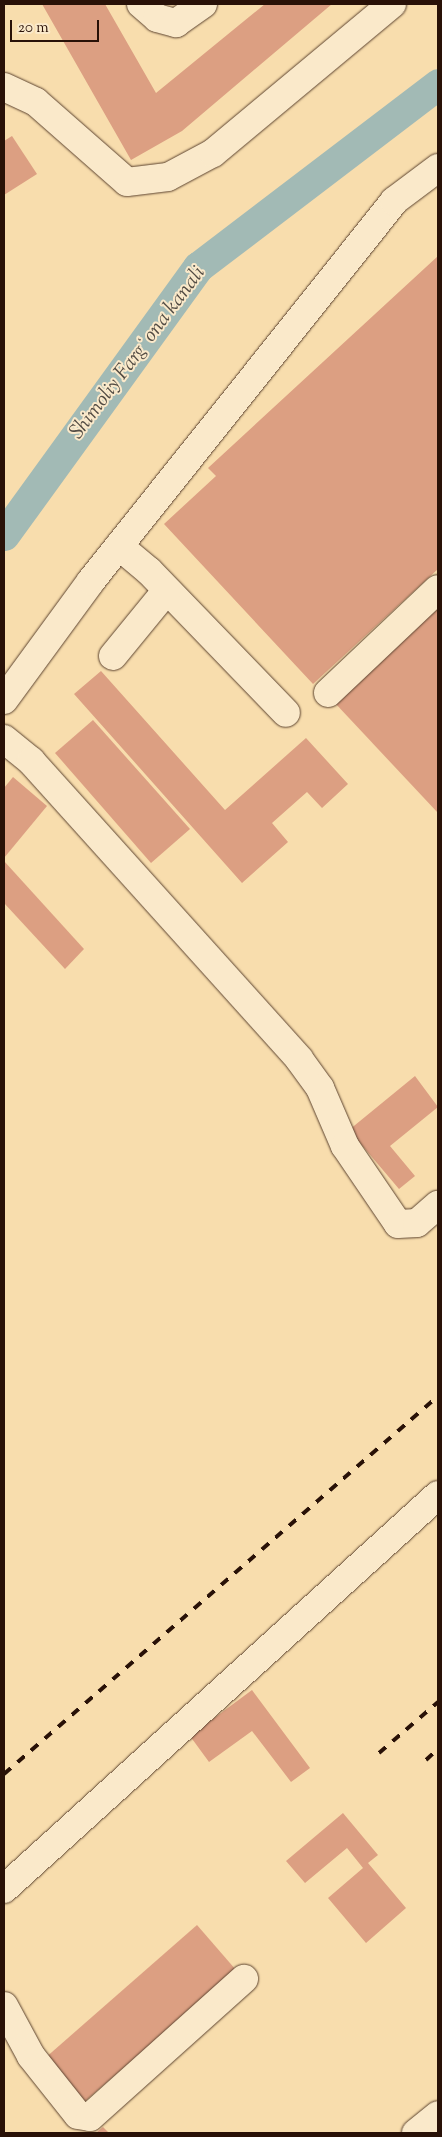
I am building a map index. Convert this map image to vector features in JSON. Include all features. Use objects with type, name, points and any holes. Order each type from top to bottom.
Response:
[{"type":"street","points":[[141,4],[157,18],[176,23],[203,4]]},
{"type":"street","points":[[4,87],[36,102],[127,182],[168,177],[213,153],[392,4]]},
{"type":"street","points":[[4,700],[119,546],[394,201],[438,168]]},
{"type":"street","points":[[119,546],[167,590],[286,713]]},
{"type":"street","points":[[328,693],[438,589]]},
{"type":"street","points":[[113,656],[167,590]]},
{"type":"street","points":[[4,739],[31,761],[299,1059],[320,1088],[345,1146],[398,1224],[417,1223],[438,1205]]},
{"type":"street","points":[[4,1889],[438,1495]]},
{"type":"street","points":[[4,2006],[31,2056],[78,2115],[90,2117],[244,1979]]},
{"type":"street","points":[[416,2133],[438,2115]]},
{"type":"building","points":[[42,4],[105,4],[156,93],[265,4],[332,4],[182,131],[131,160]]},
{"type":"building","points":[[12,136],[37,174],[4,195],[4,141]]},
{"type":"building","points":[[438,256],[438,569],[313,684],[164,524],[216,476],[208,468]]},
{"type":"building","points":[[438,604],[438,813],[334,702]]},
{"type":"building","points":[[101,671],[225,810],[306,738],[348,784],[322,808],[307,792],[272,823],[288,842],[242,883],[74,694]]},
{"type":"building","points":[[93,720],[190,829],[151,863],[55,753]]},
{"type":"building","points":[[13,777],[47,806],[4,858],[4,788]]},
{"type":"building","points":[[4,861],[84,949],[65,969],[4,903]]},
{"type":"building","points":[[415,1076],[438,1107],[390,1146],[415,1176],[399,1189],[349,1130]]},
{"type":"building","points":[[252,1690],[310,1768],[291,1782],[252,1731],[209,1762],[190,1736]]},
{"type":"building","points":[[343,1813],[378,1855],[368,1863],[406,1908],[366,1943],[328,1898],[363,1868],[347,1848],[305,1883],[286,1861]]},
{"type":"building","points":[[197,1925],[236,1970],[83,2103],[44,2059]]},
{"type":"building","points":[[103,2127],[109,2133],[96,2133]]},
{"type":"waterway","name":"Shimoliy Fargʻona kanali","points":[[4,535],[198,267],[438,84]]},
{"type":"railway","points":[[4,1774],[438,1396]]},
{"type":"railway","points":[[379,1753],[438,1702]]},
{"type":"railway","points":[[426,1760],[438,1749]]}]
